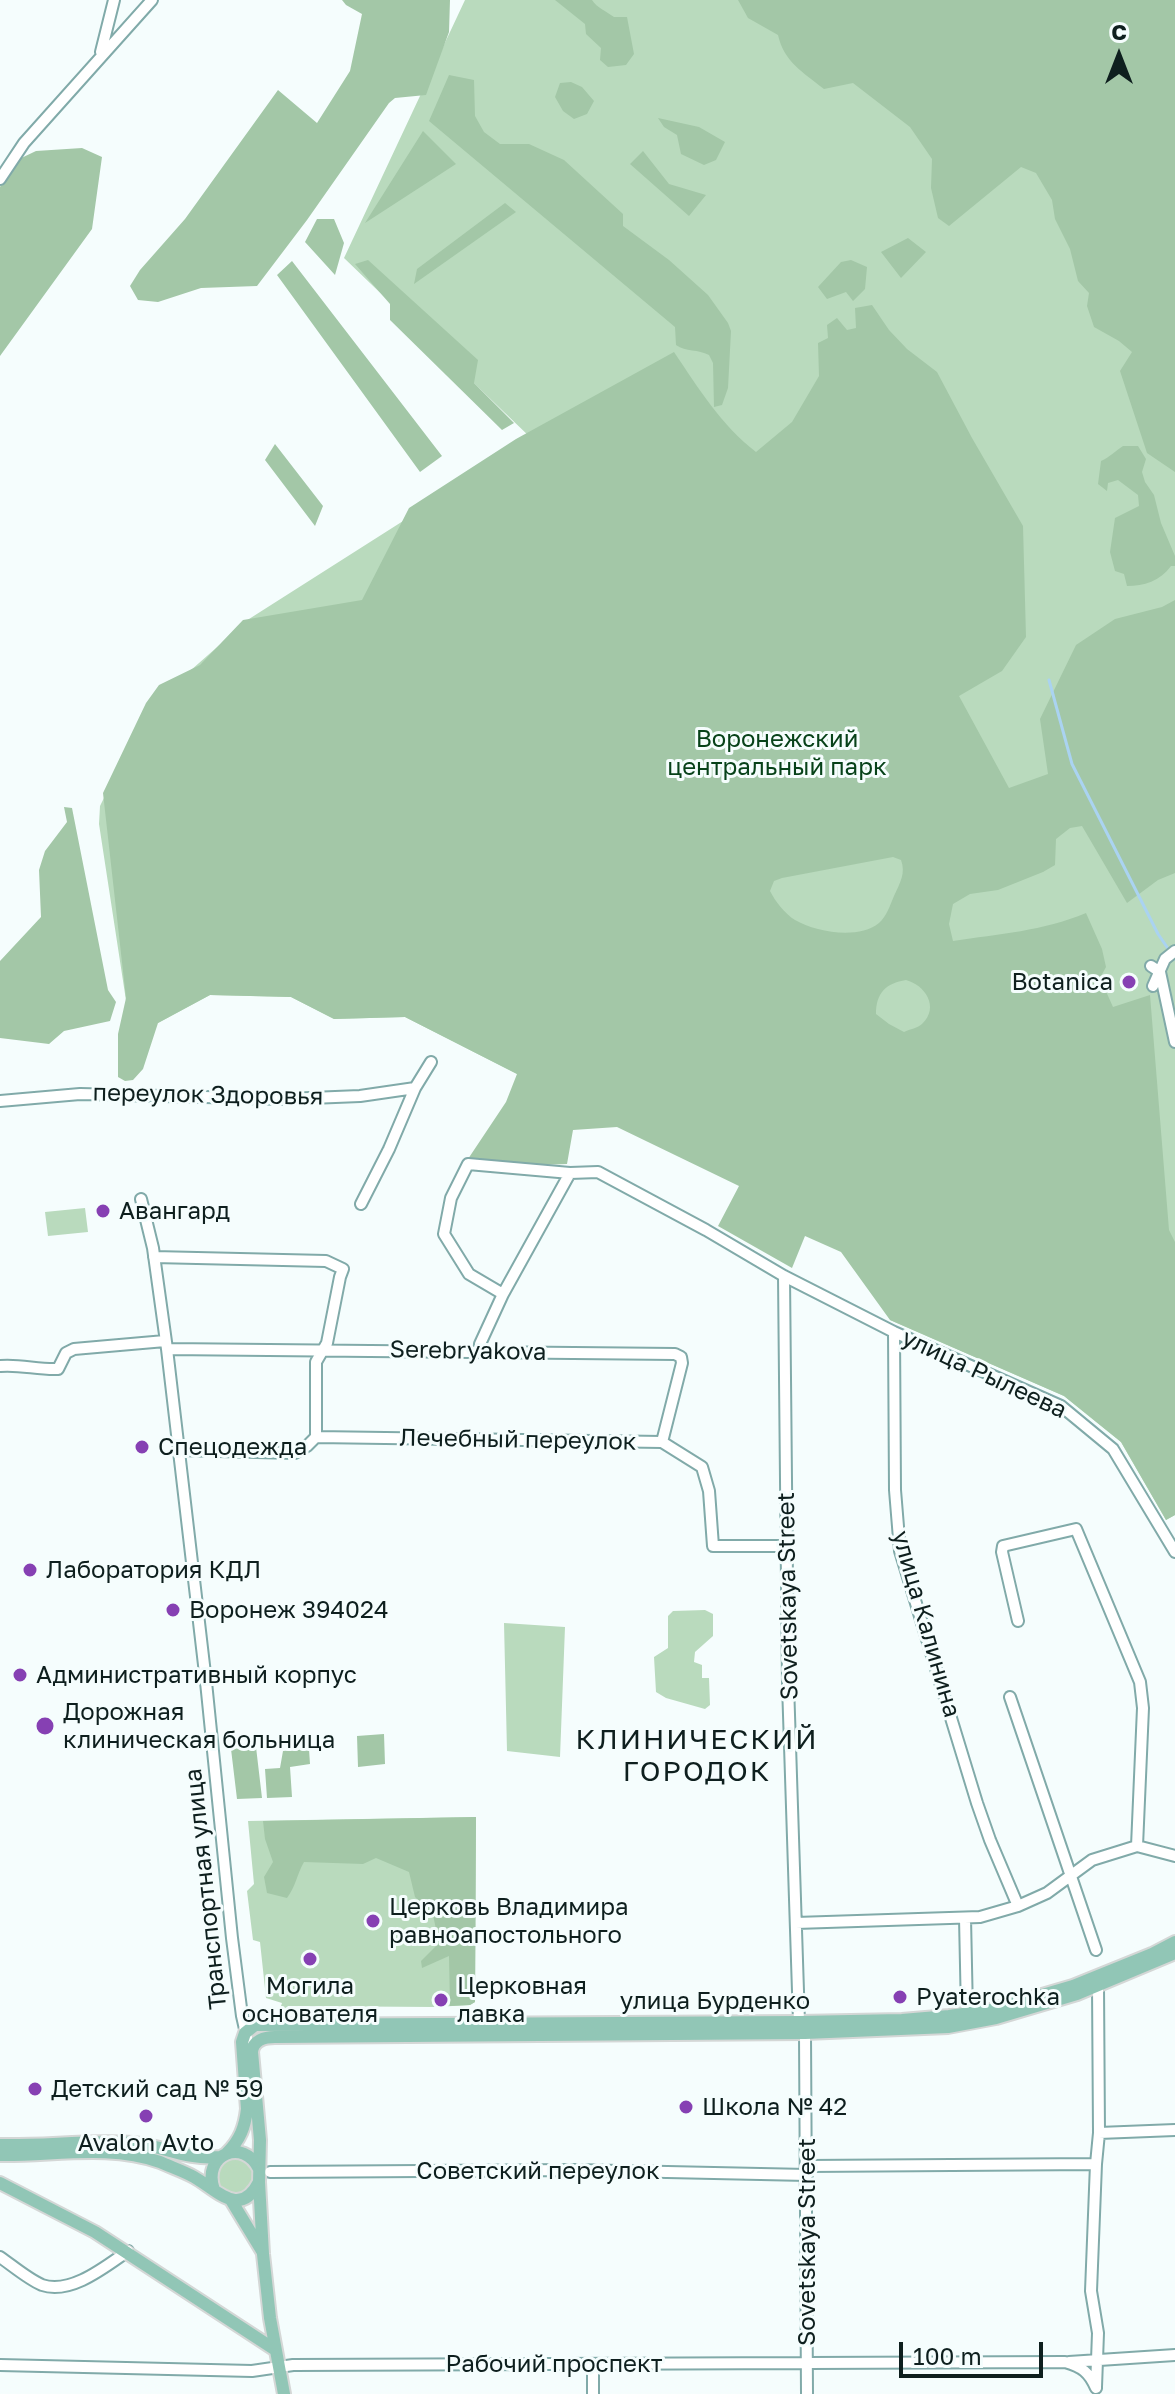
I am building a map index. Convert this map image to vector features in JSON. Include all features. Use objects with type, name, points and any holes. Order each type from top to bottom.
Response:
[{"type":"main road","name":"улица Бурденко","points":[[245,2033],[255,2025],[802,2028],[902,2020],[991,2010],[1073,1986],[1175,1942]]},
{"type":"main road","name":"улица Бурденко","points":[[252,2048],[260,2040],[275,2037],[948,2027],[996,2018],[1077,1994],[1175,1953]]},
{"type":"main road","points":[[214,2190],[211,2172],[237,2143],[246,2120],[241,2049],[245,2033]]},
{"type":"main road","points":[[252,2048],[263,2175],[263,2254],[274,2349],[284,2394]]},
{"type":"main road","points":[[0,2145],[109,2142],[147,2145],[186,2156],[237,2152],[254,2160],[263,2175]]},
{"type":"main road","points":[[0,2155],[104,2152],[165,2164],[231,2200],[263,2254]]},
{"type":"main road","points":[[231,2200],[248,2197],[263,2175]]},
{"type":"main road","points":[[0,2183],[128,2251],[274,2349]]},
{"type":"street","points":[[100,56],[114,0]]},
{"type":"street","points":[[0,179],[24,143],[152,0]]},
{"type":"street","points":[[1153,986],[1153,970],[1175,951]]},
{"type":"street","points":[[1153,970],[1175,1042]]},
{"type":"street","points":[[361,1204],[415,1088],[431,1062]]},
{"type":"street","name":"переулок Здоровья","points":[[0,1101],[80,1094],[286,1099],[360,1096],[415,1088]]},
{"type":"street","name":"улица Рылеева","points":[[503,1294],[469,1274],[444,1234],[451,1198],[468,1164],[570,1173],[598,1172],[784,1276],[894,1332],[1061,1406],[1113,1449],[1175,1552]]},
{"type":"street","points":[[479,1352],[503,1294],[570,1173]]},
{"type":"street","name":"Транспортная улица","points":[[141,1199],[154,1257],[166,1345],[208,1697],[232,1938],[245,2033],[252,2048]]},
{"type":"street","points":[[154,1257],[326,1261],[343,1269],[327,1343],[316,1362],[316,1437]]},
{"type":"street","name":"Sovetskaya Street","points":[[784,1276],[788,1684],[807,2170],[807,2394]]},
{"type":"street","name":"улица Калинина","points":[[894,1332],[895,1490],[900,1551],[977,1803],[1018,1906]]},
{"type":"street","name":"Serebryakova","points":[[0,1366],[58,1369],[66,1353],[74,1349],[166,1345],[675,1354],[681,1357],[682,1363],[662,1442]]},
{"type":"street","name":"Лечебный переулок","points":[[179,1450],[295,1453],[316,1437],[662,1442],[702,1467],[709,1491],[713,1546],[787,1546]]},
{"type":"street","points":[[1018,1621],[1003,1546],[1076,1529],[1140,1682],[1143,1708],[1137,1846]]},
{"type":"street","points":[[1010,1697],[1096,1950]]},
{"type":"street","points":[[796,1923],[980,1917],[1018,1906],[1047,1893],[1092,1860],[1137,1846],[1175,1856]]},
{"type":"street","points":[[965,1918],[967,2013]]},
{"type":"street","points":[[1096,2391],[1097,2324],[1091,2291],[1099,2133],[1098,1986]]},
{"type":"street","points":[[1099,2133],[1175,2130]]},
{"type":"street","name":"Советский переулок","points":[[263,2175],[1096,2164]]},
{"type":"street","points":[[0,2257],[41,2284],[51,2286],[71,2285],[128,2251]]},
{"type":"street","points":[[1098,2358],[1175,2355]]},
{"type":"street","name":"Рабочий проспект","points":[[0,2365],[252,2371],[278,2366],[1065,2362],[1098,2358]]},
{"type":"street","points":[[1065,2362],[1090,2374],[1096,2391]]},
{"type":"street","points":[[593,2364],[593,2394]]},
{"type":"green space","points":[[342,0],[450,0],[449,32],[426,95],[395,98],[389,103],[257,286],[201,288],[158,302],[138,300],[130,286],[140,270],[185,219],[278,90],[317,123],[350,71],[362,14]]},
{"type":"green space","name":"Воронежский центральный парк","points":[[465,0],[1175,0],[1175,1515],[1166,1520],[1121,1442],[1064,1396],[890,1320],[918,1248],[517,1074],[405,1017],[334,1019],[291,997],[210,995],[158,1023],[129,1020],[99,824],[100,806],[149,707],[249,619],[532,439],[344,258]]},
{"type":"green space","points":[[555,0],[592,0],[614,17],[627,17],[634,54],[626,65],[608,67],[600,60],[601,48],[586,34],[585,24]]},
{"type":"green space","points":[[738,0],[1175,0],[1175,472],[1147,453],[1120,371],[1132,352],[1094,327],[1087,306],[1089,293],[1078,281],[1070,249],[1055,219],[1052,200],[1036,173],[1021,167],[949,226],[938,218],[931,188],[932,159],[910,127],[853,83],[824,89],[790,59],[778,35],[748,18]]},
{"type":"green space","points":[[449,75],[474,80],[475,116],[484,132],[500,144],[529,144],[564,160],[623,214],[623,226],[669,260],[708,295],[731,331],[728,388],[722,405],[714,407],[713,363],[709,355],[676,345],[675,327],[429,121]]},
{"type":"green space","points":[[571,82],[582,87],[594,101],[587,114],[574,119],[563,111],[555,97],[560,83]]},
{"type":"green space","points":[[658,118],[699,127],[725,142],[716,160],[704,165],[681,154],[677,135],[664,127]]},
{"type":"green space","points":[[423,131],[456,164],[365,223]]},
{"type":"green space","points":[[82,148],[102,157],[92,229],[0,356],[0,187],[15,161],[36,151]]},
{"type":"green space","points":[[643,151],[669,184],[706,195],[689,216],[630,164]]},
{"type":"green space","points":[[505,203],[516,212],[414,284],[417,269]]},
{"type":"green space","points":[[317,219],[334,219],[344,243],[335,275],[305,242]]},
{"type":"green space","points":[[908,238],[926,252],[901,278],[881,252]]},
{"type":"green space","points":[[368,260],[478,360],[474,383],[514,423],[502,430],[390,320],[390,304],[355,264]]},
{"type":"green space","points":[[851,260],[867,267],[865,289],[853,301],[846,292],[827,299],[818,287],[841,262]]},
{"type":"green space","points":[[292,261],[442,456],[420,472],[277,275]]},
{"type":"green space","name":"Воронежский центральный парк","points":[[872,305],[907,349],[937,372],[1023,526],[1026,637],[1002,671],[959,696],[1009,788],[1048,774],[1040,719],[1076,645],[1115,619],[1162,607],[1175,600],[1175,873],[1158,880],[1127,903],[1082,826],[1070,828],[1056,839],[1055,865],[998,890],[970,894],[953,904],[949,924],[953,941],[1037,928],[1086,913],[1102,949],[1106,967],[1100,978],[1113,1007],[1150,995],[1169,1230],[1175,1242],[1175,1515],[1166,1520],[1121,1442],[1064,1396],[890,1320],[841,1252],[805,1236],[792,1268],[718,1226],[739,1186],[617,1127],[573,1130],[567,1164],[517,1164],[468,1159],[506,1102],[517,1074],[405,1017],[334,1019],[291,997],[210,995],[158,1023],[143,1069],[133,1080],[125,1081],[118,1077],[118,1034],[126,998],[103,793],[146,703],[159,685],[200,665],[243,620],[362,600],[409,508],[516,439],[674,352],[721,418],[756,452],[792,422],[819,376],[818,343],[828,338],[827,325],[837,318],[847,330],[856,328],[855,308]],"holes":[[[893,857],[901,860],[903,874],[890,907],[879,923],[860,931],[825,931],[804,924],[788,914],[770,891],[774,881],[782,878]],[[906,980],[924,992],[930,1011],[922,1024],[904,1032],[876,1014],[878,1000],[884,990]]]},
{"type":"green space","points":[[275,444],[323,506],[315,526],[265,460]]},
{"type":"green space","points":[[1123,446],[1138,446],[1146,459],[1142,472],[1154,495],[1161,523],[1175,556],[1175,566],[1151,582],[1133,586],[1127,586],[1124,574],[1115,571],[1110,552],[1115,518],[1139,506],[1138,495],[1118,480],[1108,483],[1107,491],[1098,484],[1101,461]]},
{"type":"green space","points":[[64,807],[72,808],[108,990],[116,1002],[110,1021],[64,1031],[49,1044],[0,1038],[0,961],[41,917],[39,870],[45,851],[67,822]]},
{"type":"green space","points":[[85,1208],[88,1232],[48,1236],[45,1212]]},
{"type":"green space","points":[[705,1610],[713,1614],[713,1636],[695,1652],[694,1662],[702,1665],[702,1678],[709,1678],[710,1705],[705,1709],[656,1692],[654,1657],[668,1648],[668,1616],[673,1611]]},
{"type":"green space","points":[[504,1623],[565,1627],[560,1757],[507,1751]]},
{"type":"green space","points":[[384,1734],[385,1764],[358,1767],[357,1736]]},
{"type":"green space","points":[[256,1747],[262,1798],[237,1799],[231,1749]]},
{"type":"green space","points":[[309,1749],[310,1764],[290,1767],[292,1797],[267,1798],[265,1769],[280,1768],[283,1751]]},
{"type":"green space","points":[[476,1817],[475,2002],[435,2007],[288,2006],[286,2009],[281,2006],[282,2003],[266,1998],[260,1942],[253,1940],[247,1891],[254,1884],[248,1821]]},
{"type":"green space","points":[[476,1817],[475,2002],[470,2005],[450,2006],[449,1956],[422,1968],[421,1961],[439,1943],[433,1915],[415,1897],[409,1872],[376,1858],[363,1864],[304,1862],[287,1898],[267,1893],[264,1877],[273,1862],[263,1821]]},
{"type":"green space","points":[[235,2158],[247,2164],[253,2176],[247,2188],[235,2194],[223,2188],[217,2176],[223,2164]]},
{"type":"waterway","points":[[1049,680],[1072,764],[1169,950]]},
{"type":"place","name":"Botanica","points":[[1129,982]]},
{"type":"place","name":"Авангард","points":[[103,1211]]},
{"type":"place","name":"Спецодежда","points":[[142,1447]]},
{"type":"place","name":"Лаборатория КДЛ","points":[[30,1570]]},
{"type":"place","name":"Воронеж 394024","points":[[173,1610]]},
{"type":"place","name":"Административный корпус","points":[[20,1675]]},
{"type":"place","name":"Дорожная клиническая больница","points":[[45,1726]]},
{"type":"place","name":"Церковь Владимира равноапостольного","points":[[373,1921]]},
{"type":"place","name":"Могила основателя","points":[[310,1959]]},
{"type":"place","name":"Pyaterochka","points":[[900,1997]]},
{"type":"place","name":"Церковная лавка","points":[[441,2000]]},
{"type":"place","name":"Детский сад № 59","points":[[35,2089]]},
{"type":"place","name":"Школа № 42","points":[[686,2107]]},
{"type":"place","name":"Avalon Avto","points":[[146,2116]]},
{"type":"district","name":"КЛИНИЧЕСКИЙ ГОРОДОК","points":[[697,1756]]}]
